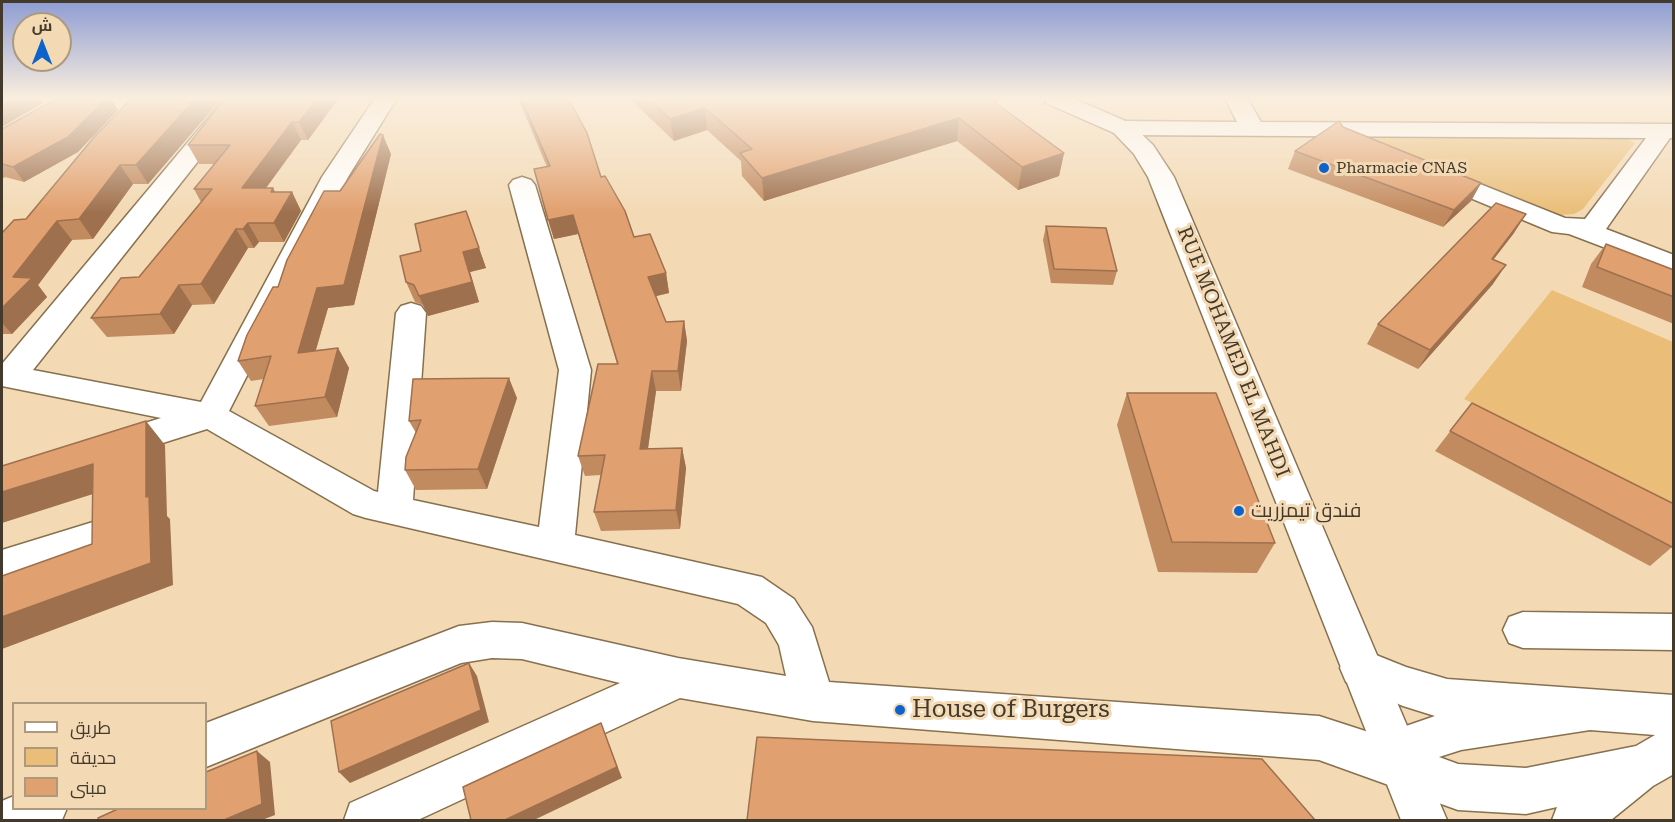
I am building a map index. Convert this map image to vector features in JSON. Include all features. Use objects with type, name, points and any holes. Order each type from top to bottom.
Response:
[{"type":"street","points":[[205,136],[6,376],[210,416],[366,504],[748,590],[780,611],[798,640],[813,701]]},
{"type":"street","points":[[78,456],[210,416],[334,177],[361,136]]},
{"type":"street","name":"RUE MOHAMED EL MAHDI","points":[[1130,136],[1144,150],[1161,177],[1424,820]]},
{"type":"street","points":[[1342,136],[1384,153]]},
{"type":"street","points":[[1577,228],[1598,223],[1664,136]]},
{"type":"street","points":[[1417,167],[1561,226],[1577,228],[1674,265]]},
{"type":"street","points":[[522,185],[575,370],[555,548]]},
{"type":"street","points":[[394,511],[411,312]]},
{"type":"street","points":[[2,566],[93,537]]},
{"type":"street","points":[[1523,630],[1674,632]]},
{"type":"street","points":[[207,745],[459,645],[492,640],[522,641],[678,678],[813,701],[1319,738],[1401,765],[1458,788],[1526,791],[1658,758]]},
{"type":"street","points":[[1361,668],[1403,686],[1447,699],[1674,716]]},
{"type":"street","points":[[367,820],[678,678]]},
{"type":"street","points":[[1401,765],[1422,741],[1461,729],[1589,710]]},
{"type":"street","points":[[1575,820],[1658,758]]},
{"type":"street","points":[[13,820],[39,810]]},
{"type":"green space","points":[[1370,136],[1623,136],[1635,143],[1583,209],[1574,214],[1561,215],[1369,139]]},
{"type":"green space","points":[[1552,290],[1673,342],[1673,505],[1464,399]]},
{"type":"building","points":[[2,136],[69,136],[13,167],[2,164]]},
{"type":"building","points":[[95,136],[162,136],[136,165],[120,165],[79,219],[57,221],[13,277],[32,278],[2,308],[2,233],[14,220],[26,219]]},
{"type":"building","points":[[195,136],[281,136],[242,188],[273,188],[271,192],[292,192],[274,223],[248,223],[243,229],[236,229],[201,284],[179,285],[160,314],[91,318],[121,278],[139,277],[212,189],[194,189],[230,145],[188,145]]},
{"type":"building","points":[[378,136],[383,136],[344,285],[317,288],[298,353],[338,348],[325,397],[255,406],[271,356],[238,361],[247,335],[273,287],[278,287],[287,260],[324,191],[340,191]]},
{"type":"building","points":[[537,136],[588,136],[601,177],[605,176],[625,211],[634,237],[650,234],[666,273],[648,277],[666,322],[684,321],[678,371],[652,371],[640,449],[682,448],[676,510],[594,512],[605,455],[578,456],[598,364],[618,364],[573,215],[548,220],[534,169],[550,166]]},
{"type":"building","points":[[738,136],[899,136],[762,178],[740,153],[752,149]]},
{"type":"building","points":[[983,136],[1041,136],[1064,153],[1022,167]]},
{"type":"building","points":[[1316,136],[1366,136],[1481,183],[1454,210],[1295,151]]},
{"type":"building","points":[[1496,203],[1526,214],[1492,259],[1506,265],[1430,350],[1378,324]]},
{"type":"building","points":[[466,211],[479,248],[463,252],[472,282],[419,296],[414,285],[406,282],[400,256],[421,251],[415,224]]},
{"type":"building","points":[[1046,226],[1106,228],[1117,271],[1054,269]]},
{"type":"building","points":[[1606,244],[1674,270],[1674,297],[1597,267]]},
{"type":"building","points":[[509,378],[478,469],[405,470],[406,457],[421,420],[409,421],[413,379]]},
{"type":"building","points":[[1127,393],[1216,393],[1275,543],[1172,542]]},
{"type":"building","points":[[1472,403],[1674,504],[1674,545],[1672,547],[1450,431]]},
{"type":"building","points":[[146,421],[146,497],[149,496],[151,563],[2,617],[2,576],[92,544],[93,464],[2,492],[2,466]]},
{"type":"building","points":[[469,663],[481,710],[339,772],[331,721]]},
{"type":"building","points":[[601,723],[617,767],[505,820],[471,820],[463,787]]},
{"type":"building","points":[[757,737],[1262,759],[1315,820],[747,820]]},
{"type":"building","points":[[257,751],[262,804],[224,820],[98,820],[116,810],[207,810],[207,772]]},
{"type":"place","name":"Pharmacie CNAS","points":[[1324,168]]},
{"type":"place","name":"فندق تيمزريت","points":[[1239,511]]},
{"type":"place","name":"House of Burgers","points":[[900,710]]}]
